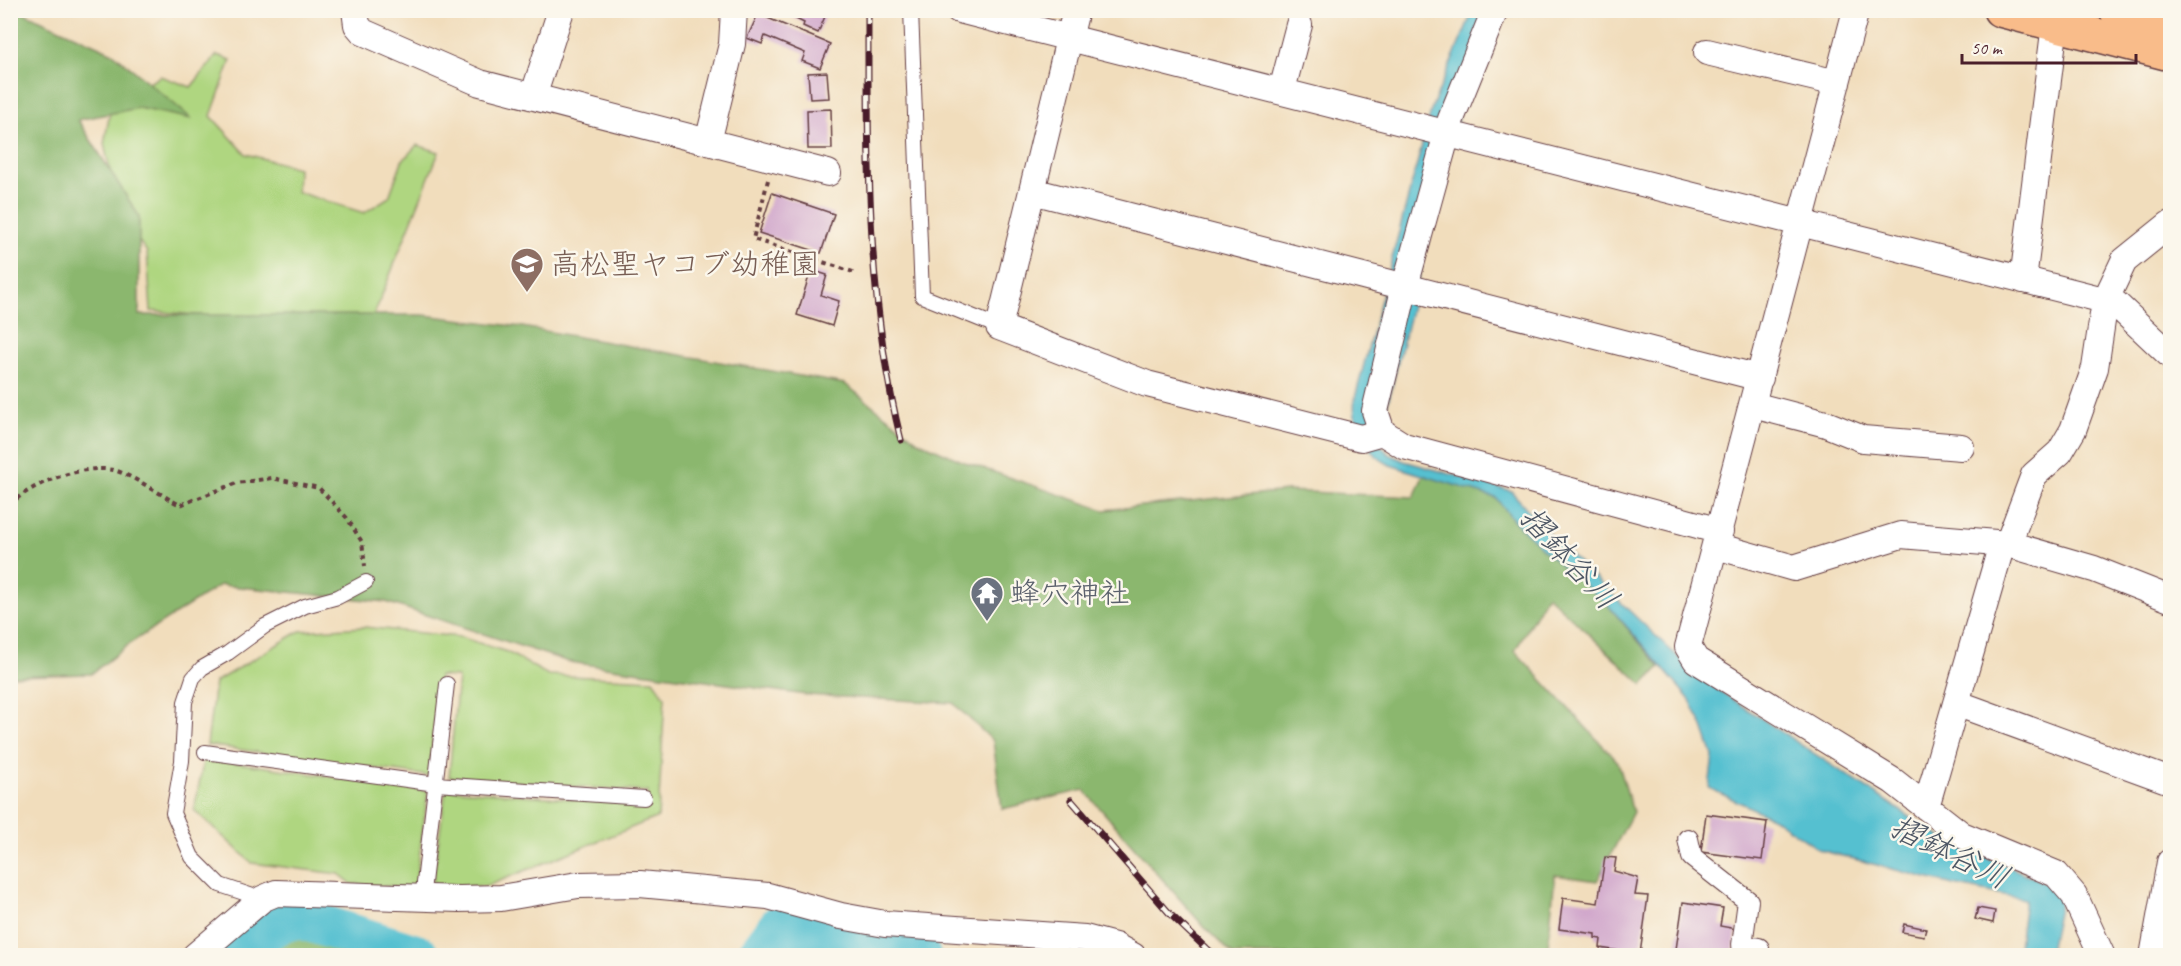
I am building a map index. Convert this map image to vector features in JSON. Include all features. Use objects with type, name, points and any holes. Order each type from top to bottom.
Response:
[{"type":"main road","points":[[2000,10],[2170,54]]},
{"type":"main road","points":[[2116,10],[2170,24]]},
{"type":"street","points":[[355,10],[357,25],[363,32],[480,83],[828,173]]},
{"type":"street","points":[[533,97],[561,10]]},
{"type":"street","points":[[708,142],[732,44],[734,10]]},
{"type":"street","points":[[958,10],[1282,90],[2116,304],[2170,354]]},
{"type":"street","points":[[1076,10],[999,327],[1147,384],[1373,434],[1404,446],[1718,538],[1794,568],[1901,535],[2008,544],[2094,569],[2170,599]]},
{"type":"street","points":[[1373,434],[1375,411],[1398,284],[1437,130],[1495,10]]},
{"type":"street","points":[[1856,10],[1688,647],[1696,660],[1893,781],[1962,835],[2056,874],[2074,895],[2102,956]]},
{"type":"street","points":[[2023,280],[2055,24]]},
{"type":"street","points":[[1282,90],[1299,25]]},
{"type":"street","points":[[1707,52],[1838,83]]},
{"type":"street","points":[[1032,191],[1760,378]]},
{"type":"street","points":[[1926,807],[2000,551],[2008,544],[2034,475],[2060,452],[2073,430],[2095,368],[2105,301],[2124,261],[2170,224]]},
{"type":"street","points":[[1753,405],[1826,424],[1863,439],[1961,447]]},
{"type":"street","points":[[1956,703],[2170,781]]},
{"type":"street","points":[[1688,839],[1692,857],[1748,901],[1742,945],[1758,948]]},
{"type":"street","points":[[2153,956],[2170,862]]},
{"type":"street","points":[[195,956],[262,899],[276,893],[422,900],[501,898],[578,885],[640,884],[768,896],[841,916],[885,924],[1079,947],[1115,946],[1133,956]]},
{"type":"lane","points":[[911,10],[922,296],[999,327]]},
{"type":"lane","points":[[262,899],[220,885],[192,857],[173,813],[182,761],[185,702],[193,678],[202,668],[228,653],[265,626],[305,606],[338,597],[366,582]]},
{"type":"lane","points":[[422,900],[447,684]]},
{"type":"lane","points":[[205,752],[436,784],[644,798]]},
{"type":"path","points":[[774,159],[753,239],[856,273]]},
{"type":"path","points":[[10,505],[17,498],[67,473],[95,470],[114,470],[180,505],[237,483],[272,478],[320,488],[340,510],[362,542],[366,582]]},
{"type":"green space","points":[[10,11],[20,11],[113,53],[192,119],[138,108],[78,120],[139,216],[139,315],[423,315],[522,327],[845,384],[918,441],[962,461],[1104,510],[1287,491],[1414,497],[1424,474],[1496,498],[1517,524],[1547,553],[1608,605],[1660,667],[1643,685],[1547,595],[1515,651],[1618,762],[1633,812],[1597,881],[1555,875],[1548,947],[1541,955],[1233,955],[1206,929],[1084,790],[1002,809],[993,741],[953,703],[806,695],[569,662],[386,602],[220,585],[132,642],[91,674],[11,676]]},
{"type":"green space","points":[[217,55],[231,60],[211,116],[246,154],[298,168],[297,192],[364,213],[389,197],[402,161],[417,145],[439,152],[368,330],[151,311],[147,252],[120,215],[104,144],[111,107],[160,76],[191,87]]},
{"type":"green space","points":[[364,627],[460,637],[507,652],[548,675],[653,680],[665,697],[658,817],[487,886],[432,886],[446,789],[647,805],[648,792],[449,777],[458,677],[439,676],[429,776],[207,745],[215,682],[300,631]]},
{"type":"green space","points":[[204,758],[428,791],[415,888],[352,884],[339,874],[252,863],[194,810]]},
{"type":"green space","points":[[308,910],[446,955],[220,955],[230,945],[280,915]]},
{"type":"water","points":[[1473,11],[1485,11],[1378,443],[1389,454],[1404,461],[1511,491],[1551,536],[1700,678],[1942,838],[2051,885],[2061,898],[2049,955],[2018,955],[2025,899],[1953,885],[1820,850],[1773,818],[1709,788],[1713,756],[1690,700],[1608,605],[1547,553],[1517,524],[1496,498],[1390,465],[1373,453],[1362,437],[1355,418],[1355,398],[1432,107]]},
{"type":"building","points":[[778,10],[818,10],[826,14],[818,33]]},
{"type":"building","points":[[758,14],[830,44],[820,68],[802,61],[805,53],[765,36],[762,44],[747,38]]},
{"type":"building","points":[[827,72],[829,98],[810,99],[808,73]]},
{"type":"building","points":[[831,109],[832,149],[808,149],[807,110]]},
{"type":"building","points":[[772,193],[834,214],[821,253],[759,233]]},
{"type":"building","points":[[811,270],[827,275],[821,295],[839,301],[832,326],[797,315]]},
{"type":"building","points":[[1706,814],[1767,822],[1762,860],[1701,852]]},
{"type":"building","points":[[1605,857],[1616,858],[1614,871],[1638,878],[1635,895],[1648,896],[1640,954],[1600,948],[1601,939],[1595,938],[1595,934],[1559,929],[1563,898],[1598,903]]},
{"type":"building","points":[[1683,902],[1723,908],[1720,926],[1737,929],[1733,954],[1714,951],[1714,956],[1675,956]]},
{"type":"building","points":[[1978,908],[1995,911],[1993,923],[1975,919]]},
{"type":"building","points":[[1904,924],[1926,929],[1924,936],[1902,932]]},
{"type":"waterway","name":"摺鉢谷川","points":[[238,956],[273,927],[299,918],[419,956]]},
{"type":"waterway","name":"摺鉢谷川","points":[[757,956],[780,925],[847,945],[920,956]]},
{"type":"railway","points":[[868,10],[869,173],[875,280],[881,334],[901,440]]},
{"type":"railway","points":[[1071,800],[1171,915],[1214,956]]},
{"type":"place","name":"高松聖ヤコブ幼稚園","points":[[527,293]]},
{"type":"place","name":"蜂穴神社","points":[[987,622]]}]
